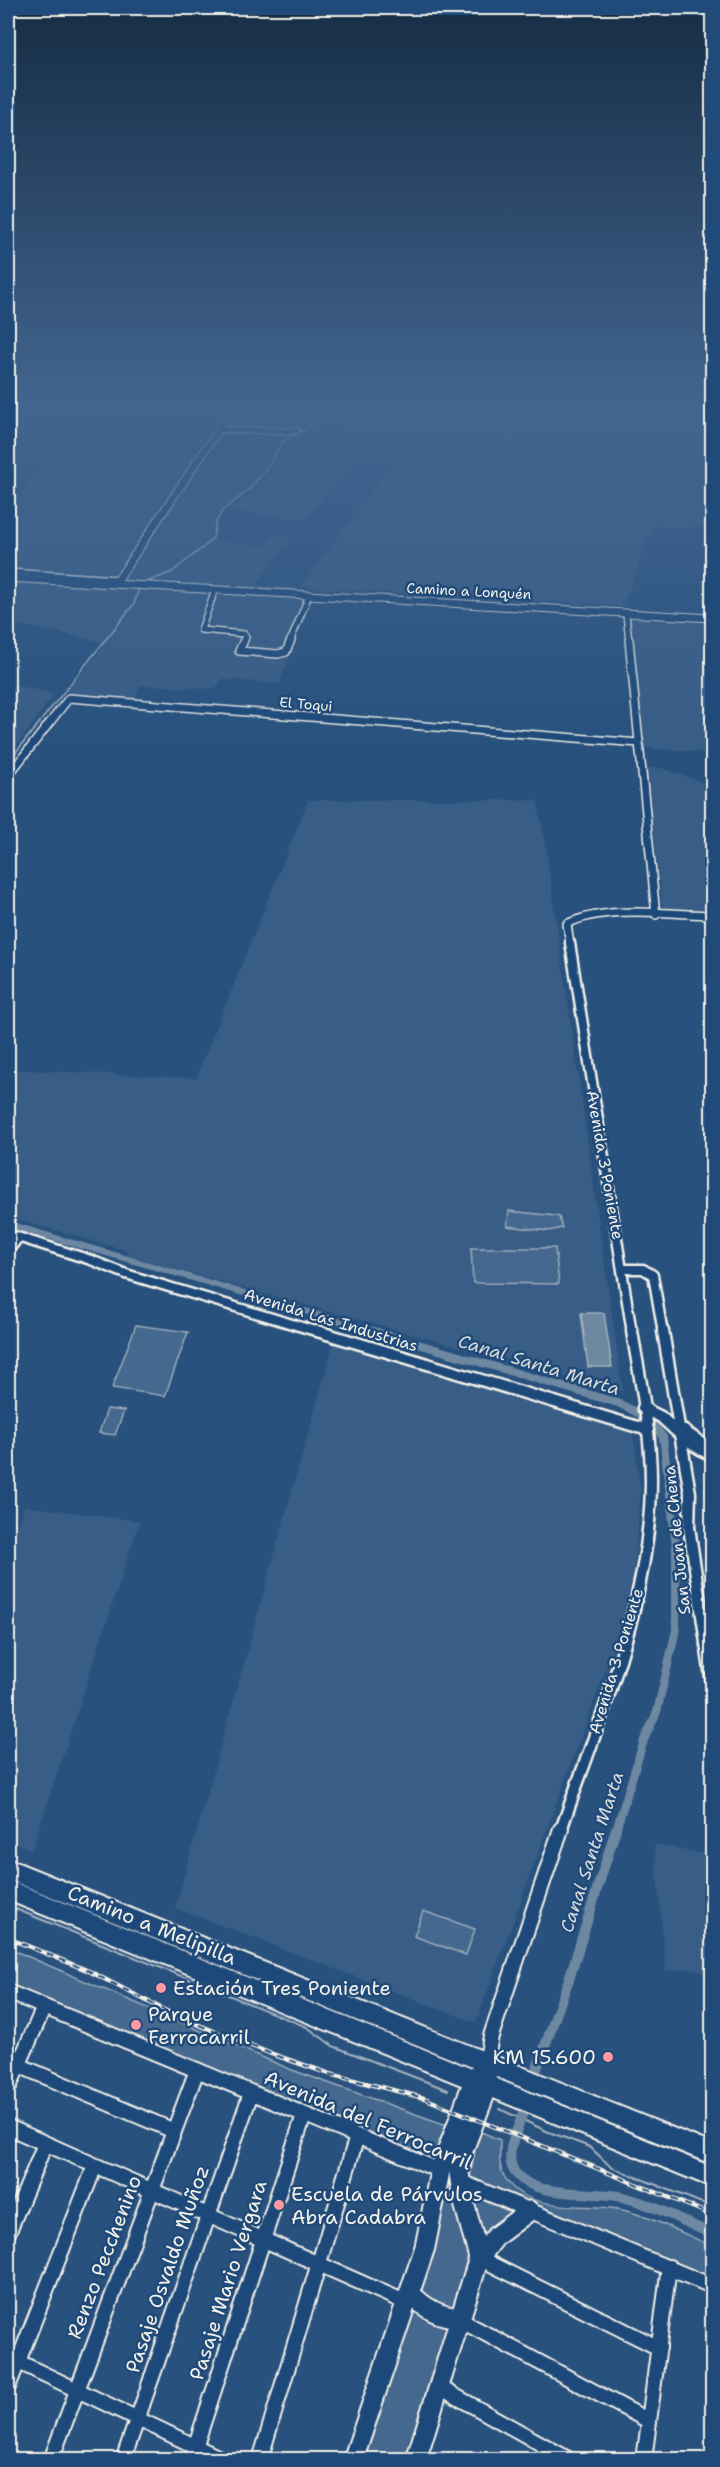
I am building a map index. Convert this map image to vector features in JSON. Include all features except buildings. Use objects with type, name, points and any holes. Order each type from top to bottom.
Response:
[{"type":"main road","points":[[117,582],[158,520]]},
{"type":"main road","name":"Camino a Lonquén","points":[[8,578],[117,582],[214,590],[712,618]]},
{"type":"main road","name":"Camino a Melipilla","points":[[8,1869],[712,2154]]},
{"type":"main road","name":"Camino a Melipilla","points":[[8,1890],[712,2177]]},
{"type":"main road","name":"Avenida 3 Poniente","points":[[479,2258],[460,2181],[463,2150],[486,2064]]},
{"type":"main road","name":"Avenida 3 Poniente","points":[[353,2460],[428,2236],[441,2171],[481,2083]]},
{"type":"main road","points":[[418,2459],[479,2258],[496,2236],[529,2211]]},
{"type":"main road","points":[[408,2298],[433,2312],[460,2319]]},
{"type":"street","points":[[8,573],[117,582]]},
{"type":"street","points":[[214,590],[201,630],[245,635],[239,651],[285,653],[309,595]]},
{"type":"street","points":[[626,614],[656,915],[712,915]]},
{"type":"street","name":"El Toqui","points":[[8,776],[69,698],[639,743]]},
{"type":"street","name":"Avenida 3 Poniente","points":[[486,2064],[489,2043],[629,1630],[643,1574],[651,1509],[652,1471],[645,1418],[567,924],[574,919],[592,916],[656,915]]},
{"type":"street","name":"Avenida Las Industrias","points":[[8,1234],[250,1312],[645,1418],[653,1412],[712,1456]]},
{"type":"street","points":[[8,1251],[18,1238]]},
{"type":"street","name":"San Juan de Chena","points":[[623,1269],[643,1269],[653,1275],[677,1430],[690,1493],[689,1527],[712,1684]]},
{"type":"street","name":"Avenida Las Industrias","points":[[677,1430],[712,1450]]},
{"type":"street","name":"Avenida del Ferrocarril","points":[[8,1992],[712,2286]]},
{"type":"street","points":[[8,2089],[44,2007]]},
{"type":"street","points":[[18,2065],[174,2131]]},
{"type":"street","name":"Renzo Pecchenino","points":[[51,2460],[196,2070]]},
{"type":"street","name":"Pasaje Osvaldo Muñoz","points":[[123,2460],[251,2093]]},
{"type":"street","name":"Pasaje Mario Vergara","points":[[194,2453],[304,2115]]},
{"type":"street","points":[[8,2127],[320,2265],[408,2298]]},
{"type":"street","points":[[260,2460],[357,2136]]},
{"type":"street","points":[[8,2233],[45,2144]]},
{"type":"street","points":[[8,2387],[13,2359],[95,2166]]},
{"type":"street","points":[[479,2258],[658,2348]]},
{"type":"street","points":[[644,2460],[669,2267]]},
{"type":"street","points":[[460,2319],[649,2421]]},
{"type":"street","points":[[13,2359],[137,2419],[194,2453],[224,2460]]},
{"type":"street","points":[[439,2387],[570,2460]]},
{"type":"shaded area","points":[[8,520],[217,520],[215,541],[264,546],[273,535],[291,537],[256,585],[295,588],[312,599],[279,684],[222,679],[216,689],[140,685],[134,702],[63,696],[106,643],[8,622]]},
{"type":"shaded area","points":[[350,520],[712,520],[712,528],[653,526],[623,606],[300,587]]},
{"type":"shaded area","points":[[630,619],[712,623],[712,753],[645,748]]},
{"type":"shaded area","points":[[8,683],[54,694],[8,758]]},
{"type":"shaded area","points":[[645,768],[662,768],[712,786],[712,912],[663,911]]},
{"type":"shaded area","points":[[308,800],[537,800],[545,840],[623,1392],[127,1256],[128,1251],[8,1217],[8,1069],[196,1078]]},
{"type":"shaded area","points":[[509,1211],[556,1216],[559,1217],[562,1228],[549,1231],[507,1226]]},
{"type":"shaded area","points":[[471,1248],[555,1248],[559,1284],[473,1283]]},
{"type":"shaded area","points":[[581,1313],[604,1313],[612,1367],[588,1367]]},
{"type":"shaded area","points":[[136,1325],[188,1332],[165,1396],[112,1388]]},
{"type":"shaded area","points":[[336,1334],[631,1418],[641,1490],[632,1598],[476,2023],[175,1908]]},
{"type":"shaded area","points":[[107,1409],[124,1411],[115,1435],[99,1433]]},
{"type":"shaded area","points":[[25,1506],[140,1521],[32,1850],[8,1840],[8,1552]]},
{"type":"shaded area","points":[[654,1844],[712,1855],[712,1979],[695,1969],[666,1971]]},
{"type":"shaded area","points":[[423,1911],[475,1929],[466,1955],[414,1936]]},
{"type":"shaded area","points":[[8,1948],[292,2070],[449,2126],[434,2157],[431,2158],[8,1988]]},
{"type":"shaded area","points":[[479,2131],[500,2140],[502,2172],[513,2188],[540,2202],[618,2209],[641,2216],[712,2246],[712,2279],[476,2184],[470,2177]]},
{"type":"shaded area","points":[[442,2181],[457,2187],[474,2246],[409,2459],[359,2460]]},
{"type":"shaded area","points":[[471,2191],[506,2206],[510,2211],[511,2217],[484,2242]]},
{"type":"waterway","points":[[144,583],[172,572],[206,545],[213,538],[217,520]]},
{"type":"waterway","points":[[8,762],[134,604],[139,588]]},
{"type":"waterway","name":"Canal Santa Marta","points":[[8,1224],[380,1333]]},
{"type":"waterway","name":"Canal Santa Marta","points":[[374,1331],[618,1403],[648,1418],[663,1437],[676,1546],[676,1630],[657,1712],[644,1740],[616,1830]]},
{"type":"waterway","name":"Canal Santa Marta","points":[[536,2071],[570,1976],[616,1829]]},
{"type":"waterway","points":[[8,1906],[307,2027],[333,2046],[448,2090]]},
{"type":"waterway","points":[[500,2109],[546,2131],[590,2147],[611,2167],[712,2207]]},
{"type":"waterway","name":"Canal Santa Marta","points":[[524,2111],[510,2155],[513,2169],[521,2179],[532,2185],[560,2192],[629,2199],[654,2207],[712,2234]]},
{"type":"railway","points":[[8,1938],[89,1971],[174,2015],[269,2053],[330,2074],[424,2098],[712,2215]]},
{"type":"place","name":"Estación Tres Poniente","points":[[161,1988]]},
{"type":"place","name":"Parque Ferrocarril","points":[[136,2025]]},
{"type":"place","name":"KM 15.600","points":[[608,2057]]},
{"type":"place","name":"Escuela de Párvulos Abra Cadabra","points":[[279,2205]]}]
